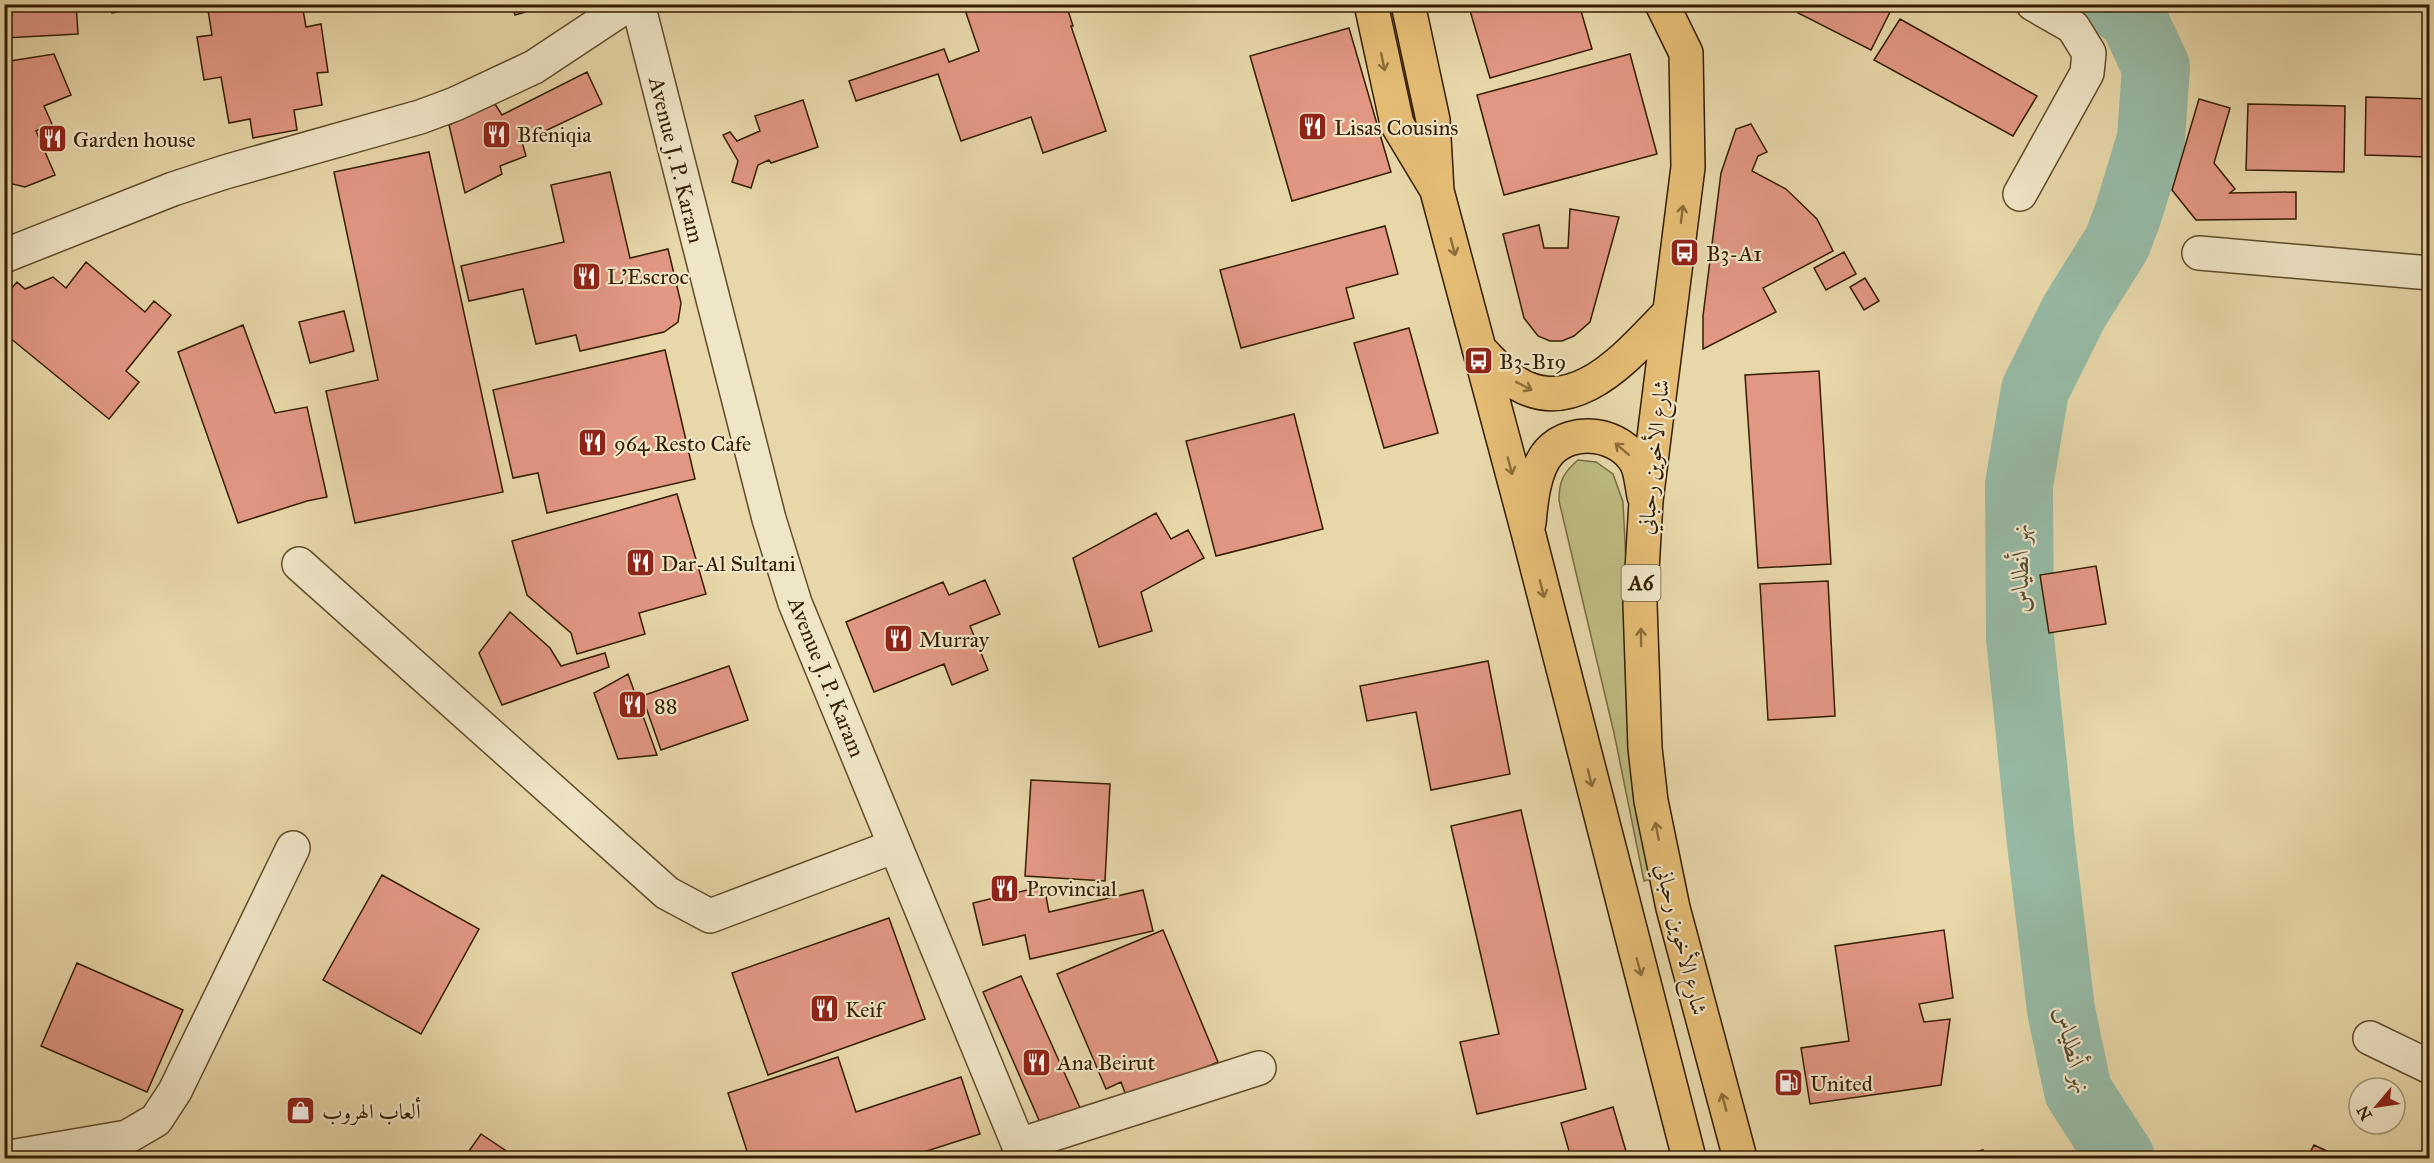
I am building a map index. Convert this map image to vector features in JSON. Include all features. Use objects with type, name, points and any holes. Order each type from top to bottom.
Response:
[{"type":"highway","points":[[1371,4],[1397,124],[1437,191]]},
{"type":"highway","points":[[1408,4],[1433,120],[1437,191],[1528,532],[1689,1158]]},
{"type":"highway","name":"شارع الأخوين رحباني","points":[[1662,4],[1686,53],[1688,167],[1646,501],[1640,604],[1645,748],[1651,801],[1685,958],[1740,1158]]},
{"type":"highway","points":[[1479,349],[1506,376],[1527,388],[1540,393],[1560,393],[1593,382],[1612,370],[1670,312]]},
{"type":"highway","points":[[1528,532],[1532,501],[1543,462],[1548,453],[1570,438],[1603,437],[1617,444],[1637,464],[1646,501]]},
{"type":"street","points":[[4,256],[173,189],[420,117],[455,104],[534,67],[629,4]]},
{"type":"street","name":"Avenue J. P. Karam","points":[[638,4],[769,519],[795,603],[1021,1152]]},
{"type":"street","points":[[2020,194],[2087,73],[2089,52],[2073,27],[2033,4]]},
{"type":"street","points":[[2199,253],[2430,273]]},
{"type":"street","points":[[299,564],[667,893],[710,916],[895,846]]},
{"type":"street","points":[[4,1158],[127,1137],[156,1120],[175,1091],[293,848]]},
{"type":"street","points":[[2370,1038],[2430,1067]]},
{"type":"street","points":[[1021,1152],[1259,1068]]},
{"type":"shaded area","points":[[1578,460],[1596,462],[1613,474],[1623,502],[1627,582],[1655,878],[1644,881],[1614,733],[1559,501],[1563,478]]},
{"type":"building","points":[[4,4],[76,4],[78,34],[4,38]]},
{"type":"building","points":[[110,4],[168,4],[112,13]]},
{"type":"building","points":[[207,4],[302,4],[306,27],[321,24],[328,72],[317,73],[322,105],[294,110],[297,130],[253,138],[250,119],[229,123],[221,77],[204,80],[197,37],[212,35]]},
{"type":"building","points":[[512,4],[553,4],[515,15]]},
{"type":"building","points":[[963,4],[1066,4],[1073,26],[1071,26],[1106,131],[1043,153],[1031,117],[961,141],[938,74],[856,101],[849,81],[944,49],[949,62],[979,51]]},
{"type":"building","points":[[1468,4],[1579,4],[1592,49],[1490,78]]},
{"type":"building","points":[[1802,4],[1881,4],[1891,10],[1871,50],[1798,13]]},
{"type":"building","points":[[1900,19],[2037,96],[2013,136],[1874,60]]},
{"type":"building","points":[[1349,28],[1391,172],[1292,201],[1250,56]]},
{"type":"building","points":[[54,54],[71,95],[44,106],[52,124],[36,131],[55,175],[25,187],[4,182],[4,62]]},
{"type":"building","points":[[1630,54],[1657,154],[1504,195],[1477,95]]},
{"type":"building","name":"Bfeniqia","points":[[587,72],[602,104],[522,142],[526,156],[500,166],[502,174],[465,193],[449,125],[495,104],[502,115]]},
{"type":"building","points":[[2366,97],[2430,99],[2430,157],[2365,155]]},
{"type":"building","points":[[2199,99],[2230,108],[2214,163],[2235,189],[2230,193],[2296,192],[2296,219],[2196,220],[2172,190]]},
{"type":"building","points":[[803,100],[818,147],[771,163],[769,160],[758,165],[751,188],[732,182],[738,161],[723,135],[730,132],[737,141],[760,131],[755,116]]},
{"type":"building","points":[[2248,104],[2345,106],[2344,172],[2246,170]]},
{"type":"building","points":[[1751,124],[1767,152],[1758,156],[1752,171],[1786,189],[1817,219],[1833,251],[1763,288],[1776,312],[1703,349],[1703,316],[1721,173],[1736,129]]},
{"type":"building","points":[[429,152],[503,492],[355,523],[326,391],[378,380],[334,172]]},
{"type":"building","points":[[610,172],[630,258],[668,249],[681,303],[678,322],[664,332],[580,351],[576,335],[536,344],[523,289],[469,301],[461,266],[564,242],[551,185]]},
{"type":"building","points":[[1570,209],[1619,217],[1590,322],[1574,336],[1562,341],[1550,341],[1538,336],[1524,318],[1503,234],[1539,225],[1544,248],[1568,248]]},
{"type":"building","points":[[1385,226],[1398,274],[1346,288],[1354,318],[1241,348],[1220,270]]},
{"type":"building","points":[[1844,252],[1856,274],[1826,290],[1814,268]]},
{"type":"building","points":[[86,262],[145,312],[154,301],[171,315],[126,371],[139,382],[109,419],[4,333],[4,297],[17,282],[25,289],[53,277],[66,288]]},
{"type":"building","points":[[1865,278],[1879,301],[1864,310],[1850,287]]},
{"type":"building","points":[[344,311],[354,351],[310,363],[299,322]]},
{"type":"building","points":[[243,325],[275,413],[307,407],[327,497],[238,523],[178,352]]},
{"type":"building","points":[[1409,328],[1438,433],[1384,448],[1354,343]]},
{"type":"building","points":[[665,350],[695,479],[547,513],[538,473],[513,478],[493,390]]},
{"type":"building","points":[[1819,371],[1831,564],[1758,568],[1745,375]]},
{"type":"building","points":[[1294,414],[1323,529],[1216,556],[1186,441]]},
{"type":"building","points":[[677,494],[706,594],[639,613],[645,634],[577,654],[571,633],[527,595],[512,541]]},
{"type":"building","points":[[1156,513],[1171,539],[1188,530],[1204,558],[1141,592],[1152,631],[1099,647],[1073,558]]},
{"type":"building","points":[[2096,566],[2106,624],[2049,633],[2040,575]]},
{"type":"building","points":[[985,580],[1000,614],[970,626],[988,670],[952,685],[944,664],[874,692],[846,622],[943,582],[949,595]]},
{"type":"building","points":[[1828,581],[1835,716],[1768,720],[1760,584]]},
{"type":"building","points":[[510,612],[550,648],[561,666],[605,653],[609,667],[502,705],[479,653]]},
{"type":"building","points":[[1488,661],[1510,774],[1431,790],[1416,712],[1367,721],[1360,686]]},
{"type":"building","points":[[729,666],[748,720],[661,750],[642,696]]},
{"type":"building","points":[[628,674],[657,755],[618,759],[594,693]]},
{"type":"building","points":[[1031,780],[1110,784],[1105,881],[1025,876]]},
{"type":"building","points":[[1521,810],[1586,1089],[1477,1114],[1460,1042],[1499,1034],[1451,826]]},
{"type":"building","points":[[382,875],[479,929],[421,1034],[323,980]]},
{"type":"building","points":[[1044,886],[1049,912],[1143,890],[1153,931],[1030,959],[1025,935],[983,945],[973,903]]},
{"type":"building","points":[[889,918],[925,1019],[768,1075],[732,973]]},
{"type":"building","points":[[1163,930],[1218,1062],[1128,1101],[1121,1082],[1106,1089],[1057,974]]},
{"type":"building","points":[[1944,930],[1953,998],[1919,1004],[1924,1022],[1950,1019],[1941,1085],[1810,1104],[1801,1048],[1849,1041],[1835,946]]},
{"type":"building","points":[[77,963],[183,1010],[147,1092],[41,1046]]},
{"type":"building","points":[[1021,976],[1081,1110],[1042,1127],[983,992]]},
{"type":"building","points":[[838,1057],[856,1112],[961,1077],[980,1134],[905,1158],[730,1157],[747,1151],[728,1093]]},
{"type":"building","points":[[1613,1107],[1628,1158],[1571,1158],[1561,1123]]},
{"type":"building","points":[[481,1134],[517,1158],[464,1158]]},
{"type":"building","points":[[2314,1145],[2342,1158],[2307,1158]]},
{"type":"building","points":[[1983,1150],[1985,1158],[1950,1158]]},
{"type":"waterway","name":"نهر أنطلياس","points":[[2115,4],[2133,18],[2156,67],[2151,139],[2117,243],[2074,312],[2035,390],[2019,485],[2020,637],[2061,1010],[2078,1091],[2121,1158]]},
{"type":"place","name":"Lisas Cousins","points":[[1313,127]]},
{"type":"place","name":"Bfeniqia","points":[[496,134]]},
{"type":"place","name":"Garden house","points":[[52,139]]},
{"type":"place","name":"B3-A1","points":[[1685,253]]},
{"type":"place","name":"L'Escroc","points":[[586,276]]},
{"type":"place","name":"B3-B19","points":[[1478,361]]},
{"type":"place","name":"964 Resto Cafe","points":[[593,443]]},
{"type":"place","name":"Dar-Al Sultani","points":[[640,563]]},
{"type":"place","name":"Murray","points":[[898,639]]},
{"type":"place","name":"88","points":[[633,705]]},
{"type":"place","name":"Provincial","points":[[1005,888]]},
{"type":"place","name":"Keif","points":[[824,1009]]},
{"type":"place","name":"Ana Beirut","points":[[1036,1062]]},
{"type":"place","name":"United","points":[[1789,1083]]},
{"type":"place","name":"ألعاب الهروب","points":[[301,1111]]}]
